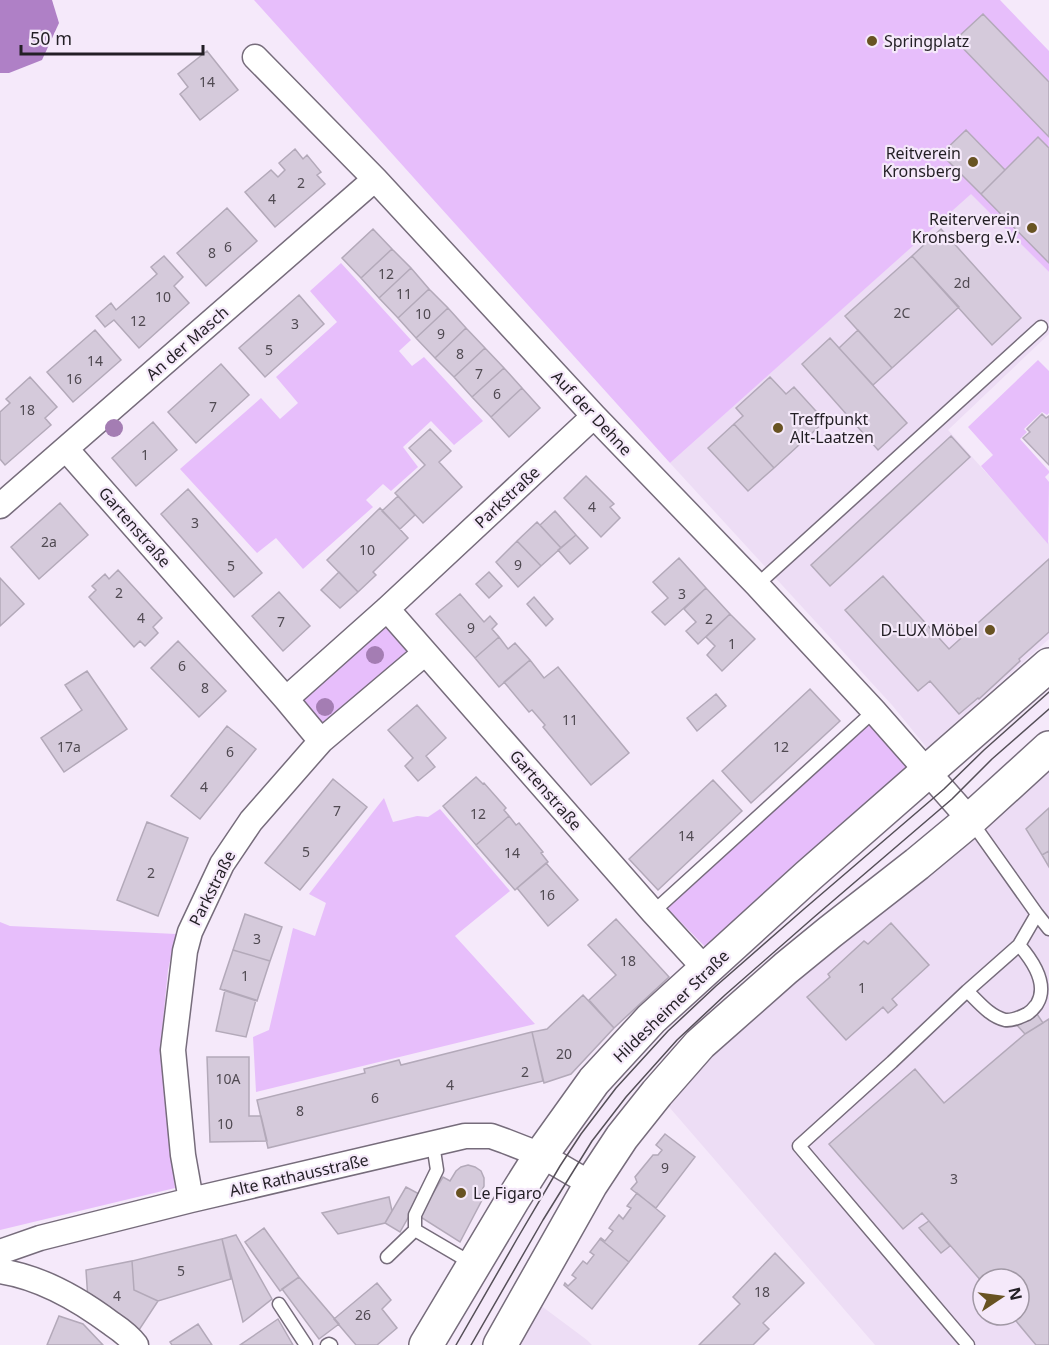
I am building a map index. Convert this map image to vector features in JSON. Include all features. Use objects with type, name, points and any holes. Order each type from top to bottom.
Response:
[{"type":"main road","name":"Hildesheimer Straße","points":[[426,1345],[541,1155],[594,1081],[651,1019],[808,876],[1049,665]]},
{"type":"main road","points":[[500,1345],[591,1184],[622,1137],[700,1044],[786,968],[970,820],[1049,748]]},
{"type":"street","name":"Auf der Dehne","points":[[255,57],[375,179],[594,416],[757,585],[928,770]]},
{"type":"street","name":"An der Masch","points":[[0,507],[375,179]]},
{"type":"street","name":"Parkstraße","points":[[286,699],[387,609],[594,416]]},
{"type":"street","name":"Gartenstraße","points":[[66,449],[321,741]]},
{"type":"street","name":"Gartenstraße","points":[[387,609],[706,970]]},
{"type":"street","name":"Parkstraße","points":[[191,1200],[183,1155],[173,1050],[185,951],[190,932],[222,864],[251,821],[321,741],[424,653]]},
{"type":"street","points":[[928,770],[970,820]]},
{"type":"street","name":"Alte Rathausstraße","points":[[0,1252],[40,1238],[191,1200],[465,1136],[491,1136],[541,1155],[591,1184]]},
{"type":"street","points":[[0,1271],[47,1284],[90,1307],[130,1337],[136,1345]]},
{"type":"lane","points":[[757,585],[1041,327]]},
{"type":"lane","points":[[653,912],[874,711]]},
{"type":"lane","points":[[970,820],[1049,929]]},
{"type":"lane","points":[[968,1345],[799,1146],[1019,945],[1037,914]]},
{"type":"lane","points":[[968,991],[991,1013],[1005,1020],[1015,1020],[1031,1012],[1040,1000],[1042,986],[1038,970],[1019,945]]},
{"type":"lane","points":[[387,1257],[415,1230],[415,1215],[437,1170],[433,1144]]},
{"type":"lane","points":[[415,1230],[474,1265]]},
{"type":"lane","points":[[279,1304],[306,1345]]},
{"type":"shaded area","points":[[0,0],[52,0],[59,23],[42,60],[9,73],[0,73]]},
{"type":"shaded area","points":[[254,0],[1000,0],[1049,51],[1049,272],[971,194],[670,463]]},
{"type":"shaded area","points":[[971,193],[1049,272],[1049,334],[948,430],[1049,543],[1049,639],[927,748],[892,705],[670,463]]},
{"type":"shaded area","points":[[341,263],[411,340],[399,351],[412,366],[424,357],[483,421],[454,445],[431,421],[403,447],[418,467],[391,491],[383,484],[366,500],[373,507],[303,569],[276,538],[257,553],[180,469],[261,398],[280,419],[298,403],[276,377],[337,322],[310,291]]},
{"type":"shaded area","points":[[1038,360],[1049,371],[1049,413],[1047,415],[1042,412],[1024,429],[1027,432],[1020,439],[1049,471],[1045,477],[1049,482],[1048,544],[981,466],[993,455],[968,427]]},
{"type":"shaded area","points":[[387,620],[415,651],[323,729],[299,701]]},
{"type":"shaded area","points":[[873,718],[919,770],[713,955],[665,906]]},
{"type":"shaded area","points":[[1049,748],[1049,1345],[875,1345],[657,1093]]},
{"type":"shaded area","points":[[384,798],[393,822],[417,816],[428,817],[440,809],[510,891],[455,936],[535,1024],[256,1092],[253,1037],[269,1030],[293,928],[315,936],[326,903],[309,894]]},
{"type":"shaded area","points":[[0,922],[10,926],[176,934],[168,970],[160,1051],[175,1188],[0,1230]]},
{"type":"shaded area","points":[[528,1296],[587,1340],[592,1345],[500,1345]]},
{"type":"building","points":[[983,14],[1049,82],[1049,137],[955,40]]},
{"type":"building","points":[[207,51],[238,90],[200,120],[180,94],[188,87],[178,74]]},
{"type":"building","name":"Reitverein Kronsberg","points":[[966,130],[1005,170],[981,194],[941,154]]},
{"type":"building","name":"Reiterverein Kronsberg e.V.","points":[[1038,137],[1049,148],[1049,263],[981,194]]},
{"type":"building","points":[[295,149],[303,159],[307,155],[321,172],[317,175],[325,184],[275,227],[245,192],[271,170],[278,177],[285,170],[279,163]]},
{"type":"building","points":[[227,208],[257,241],[206,286],[177,253]]},
{"type":"building","points":[[373,229],[392,249],[361,278],[342,258]]},
{"type":"building","points":[[941,229],[1021,318],[992,345],[912,256]]},
{"type":"building","points":[[392,249],[411,268],[379,298],[361,278]]},
{"type":"building","points":[[164,256],[183,277],[174,286],[189,303],[139,348],[114,320],[105,327],[96,316],[111,303],[116,310],[157,274],[151,267]]},
{"type":"building","points":[[912,256],[959,307],[892,368],[845,316]]},
{"type":"building","points":[[411,268],[429,289],[398,318],[379,298]]},
{"type":"building","points":[[429,289],[448,308],[416,338],[398,318]]},
{"type":"building","points":[[299,295],[324,324],[265,377],[239,348]]},
{"type":"building","points":[[448,308],[466,328],[435,358],[416,338]]},
{"type":"building","points":[[466,328],[485,348],[454,377],[435,358]]},
{"type":"building","points":[[95,330],[121,360],[73,402],[47,372]]},
{"type":"building","points":[[858,330],[892,368],[873,385],[839,348]]},
{"type":"building","points":[[830,338],[907,423],[878,450],[802,364]]},
{"type":"building","points":[[485,348],[504,368],[472,397],[454,377]]},
{"type":"building","points":[[221,364],[249,395],[196,443],[168,412]]},
{"type":"building","points":[[504,368],[522,388],[491,417],[472,397]]},
{"type":"building","points":[[30,377],[57,407],[45,418],[51,425],[5,465],[0,459],[0,412],[10,403],[6,399]]},
{"type":"building","points":[[770,377],[786,394],[794,387],[825,421],[774,468],[734,424],[743,416],[736,408]]},
{"type":"building","points":[[522,388],[540,408],[509,437],[491,417]]},
{"type":"building","points":[[1042,414],[1046,418],[1049,416],[1049,465],[1023,438],[1030,432],[1027,429]]},
{"type":"building","points":[[153,422],[177,450],[136,486],[112,458]]},
{"type":"building","points":[[734,424],[774,468],[748,491],[708,448]]},
{"type":"building","points":[[430,429],[451,451],[439,462],[462,487],[423,523],[395,493],[425,465],[409,448]]},
{"type":"building","points":[[951,436],[970,457],[830,586],[811,565]]},
{"type":"building","points":[[586,476],[614,504],[610,507],[620,518],[601,537],[564,498]]},
{"type":"building","points":[[188,489],[262,573],[234,597],[161,514]]},
{"type":"building","points":[[398,496],[415,515],[400,529],[382,511]]},
{"type":"building","points":[[60,503],[88,535],[39,579],[11,547]]},
{"type":"building","points":[[380,508],[408,538],[373,572],[376,575],[358,592],[327,560]]},
{"type":"building","points":[[555,511],[576,535],[561,548],[540,525]]},
{"type":"building","points":[[537,522],[561,548],[541,566],[517,541]]},
{"type":"building","points":[[576,535],[588,548],[570,564],[558,550]]},
{"type":"building","points":[[517,541],[541,566],[518,587],[496,562]]},
{"type":"building","points":[[679,558],[706,588],[665,625],[652,612],[668,598],[653,582]]},
{"type":"building","points":[[1049,559],[1049,632],[979,699],[959,714],[930,681],[918,691],[845,610],[883,576],[949,649]]},
{"type":"building","points":[[118,570],[162,618],[153,627],[158,633],[145,646],[140,641],[134,647],[89,597],[96,590],[92,586],[105,574],[109,579]]},
{"type":"building","points":[[339,572],[358,592],[340,608],[321,590]]},
{"type":"building","points":[[489,572],[502,586],[489,598],[476,584]]},
{"type":"building","points":[[0,578],[24,604],[0,626]]},
{"type":"building","points":[[706,588],[730,614],[698,644],[686,631],[696,622],[684,609]]},
{"type":"building","points":[[279,592],[310,626],[283,651],[252,616]]},
{"type":"building","points":[[460,594],[484,622],[490,616],[497,624],[492,629],[499,637],[475,658],[436,614]]},
{"type":"building","points":[[534,597],[553,619],[546,626],[527,604]]},
{"type":"building","points":[[730,614],[755,639],[722,671],[707,655],[715,646],[706,637]]},
{"type":"building","points":[[499,637],[508,649],[515,643],[530,660],[499,687],[475,658]]},
{"type":"building","points":[[178,641],[226,691],[199,717],[151,668]]},
{"type":"building","points":[[530,660],[544,678],[558,667],[629,753],[591,785],[543,727],[545,725],[532,710],[529,712],[504,682]]},
{"type":"building","points":[[87,671],[127,729],[64,772],[41,738],[82,710],[65,685]]},
{"type":"building","points":[[810,689],[840,721],[751,803],[722,771]]},
{"type":"building","points":[[716,694],[726,706],[697,731],[687,718]]},
{"type":"building","points":[[417,705],[446,738],[426,756],[435,767],[418,781],[405,766],[413,758],[388,730]]},
{"type":"building","points":[[227,726],[256,749],[200,819],[171,796]]},
{"type":"building","points":[[476,777],[506,808],[504,810],[509,816],[476,845],[443,806]]},
{"type":"building","points":[[333,779],[367,807],[300,890],[265,863]]},
{"type":"building","points":[[713,780],[742,811],[658,890],[629,859]]},
{"type":"building","points":[[1049,808],[1049,851],[1042,855],[1026,829]]},
{"type":"building","points":[[509,816],[516,825],[519,823],[543,852],[541,853],[548,862],[515,890],[476,845]]},
{"type":"building","points":[[147,822],[188,838],[158,916],[117,900]]},
{"type":"building","points":[[1049,851],[1049,867],[1042,855]]},
{"type":"building","points":[[546,863],[578,900],[548,926],[517,888]]},
{"type":"building","points":[[245,914],[282,927],[270,961],[233,950]]},
{"type":"building","points":[[616,919],[669,977],[614,1028],[589,1000],[616,975],[588,945]]},
{"type":"building","points":[[891,923],[929,965],[892,999],[897,1005],[888,1013],[883,1007],[846,1040],[807,997],[830,977],[828,974],[864,941],[868,944]]},
{"type":"building","points":[[233,950],[270,961],[257,1001],[220,989]]},
{"type":"building","points":[[225,990],[256,1000],[246,1037],[216,1031]]},
{"type":"building","points":[[583,995],[614,1028],[571,1074],[544,1083],[532,1032],[547,1029]]},
{"type":"building","points":[[1033,1008],[1043,1023],[1025,1034],[1014,1022]]},
{"type":"building","points":[[1049,1019],[1049,1345],[1036,1345],[1021,1327],[1031,1327],[1031,1267],[971,1267],[971,1269],[922,1213],[903,1229],[829,1144],[915,1069],[944,1103],[1025,1034]]},
{"type":"building","points":[[532,1032],[543,1081],[268,1148],[257,1100],[365,1073],[364,1069],[399,1060],[401,1065]]},
{"type":"building","points":[[207,1057],[249,1057],[249,1116],[261,1116],[267,1141],[210,1142]]},
{"type":"building","points":[[665,1134],[695,1157],[656,1208],[631,1189],[637,1182],[635,1177],[653,1155],[658,1155],[662,1150],[656,1145]]},
{"type":"building","points":[[468,1165],[481,1171],[484,1186],[478,1198],[482,1200],[460,1242],[419,1216],[443,1177],[450,1181],[456,1171]]},
{"type":"building","points":[[406,1187],[421,1195],[400,1232],[385,1223]]},
{"type":"building","points":[[637,1193],[665,1216],[629,1262],[600,1239],[605,1241],[613,1231],[609,1228],[619,1215],[623,1219],[631,1208],[627,1206]]},
{"type":"building","points":[[389,1197],[392,1211],[385,1223],[338,1234],[322,1213]]},
{"type":"building","points":[[929,1221],[950,1246],[941,1253],[919,1228]]},
{"type":"building","points":[[264,1228],[299,1277],[280,1291],[245,1242]]},
{"type":"building","points":[[236,1235],[272,1299],[243,1322],[222,1239]]},
{"type":"building","points":[[222,1239],[231,1279],[158,1301],[134,1290],[132,1261]]},
{"type":"building","points":[[600,1239],[629,1262],[592,1309],[564,1285],[565,1283],[568,1286],[576,1278],[572,1275],[583,1261],[587,1264],[594,1255],[590,1252]]},
{"type":"building","points":[[775,1253],[804,1283],[763,1323],[769,1329],[753,1345],[699,1345],[740,1304],[733,1297]]},
{"type":"building","points":[[132,1261],[134,1290],[158,1301],[137,1333],[88,1300],[86,1270]]},
{"type":"building","points":[[299,1277],[339,1324],[319,1339],[282,1289]]},
{"type":"building","points":[[377,1283],[391,1300],[382,1309],[397,1328],[377,1345],[356,1345],[334,1319]]},
{"type":"building","points":[[59,1316],[83,1324],[103,1345],[47,1345]]},
{"type":"building","points":[[278,1319],[293,1345],[240,1345]]},
{"type":"building","points":[[198,1324],[212,1345],[172,1345],[170,1342]]},
{"type":"tram line","points":[[456,1345],[560,1166],[616,1088],[668,1031],[716,986],[944,789],[1049,692]]},
{"type":"tram line","points":[[471,1345],[543,1220],[592,1141],[626,1097],[677,1040],[725,995],[952,799],[992,759],[1049,709]]},
{"type":"place","name":"Springplatz","points":[[872,41]]},
{"type":"place","name":"Reitverein Kronsberg","points":[[973,162]]},
{"type":"place","name":"Reiterverein Kronsberg e.V.","points":[[1032,228]]},
{"type":"place","name":"Treffpunkt Alt-Laatzen","points":[[778,428]]},
{"type":"place","name":"D-LUX Möbel","points":[[990,630]]},
{"type":"place","name":"Le Figaro","points":[[461,1193]]}]
